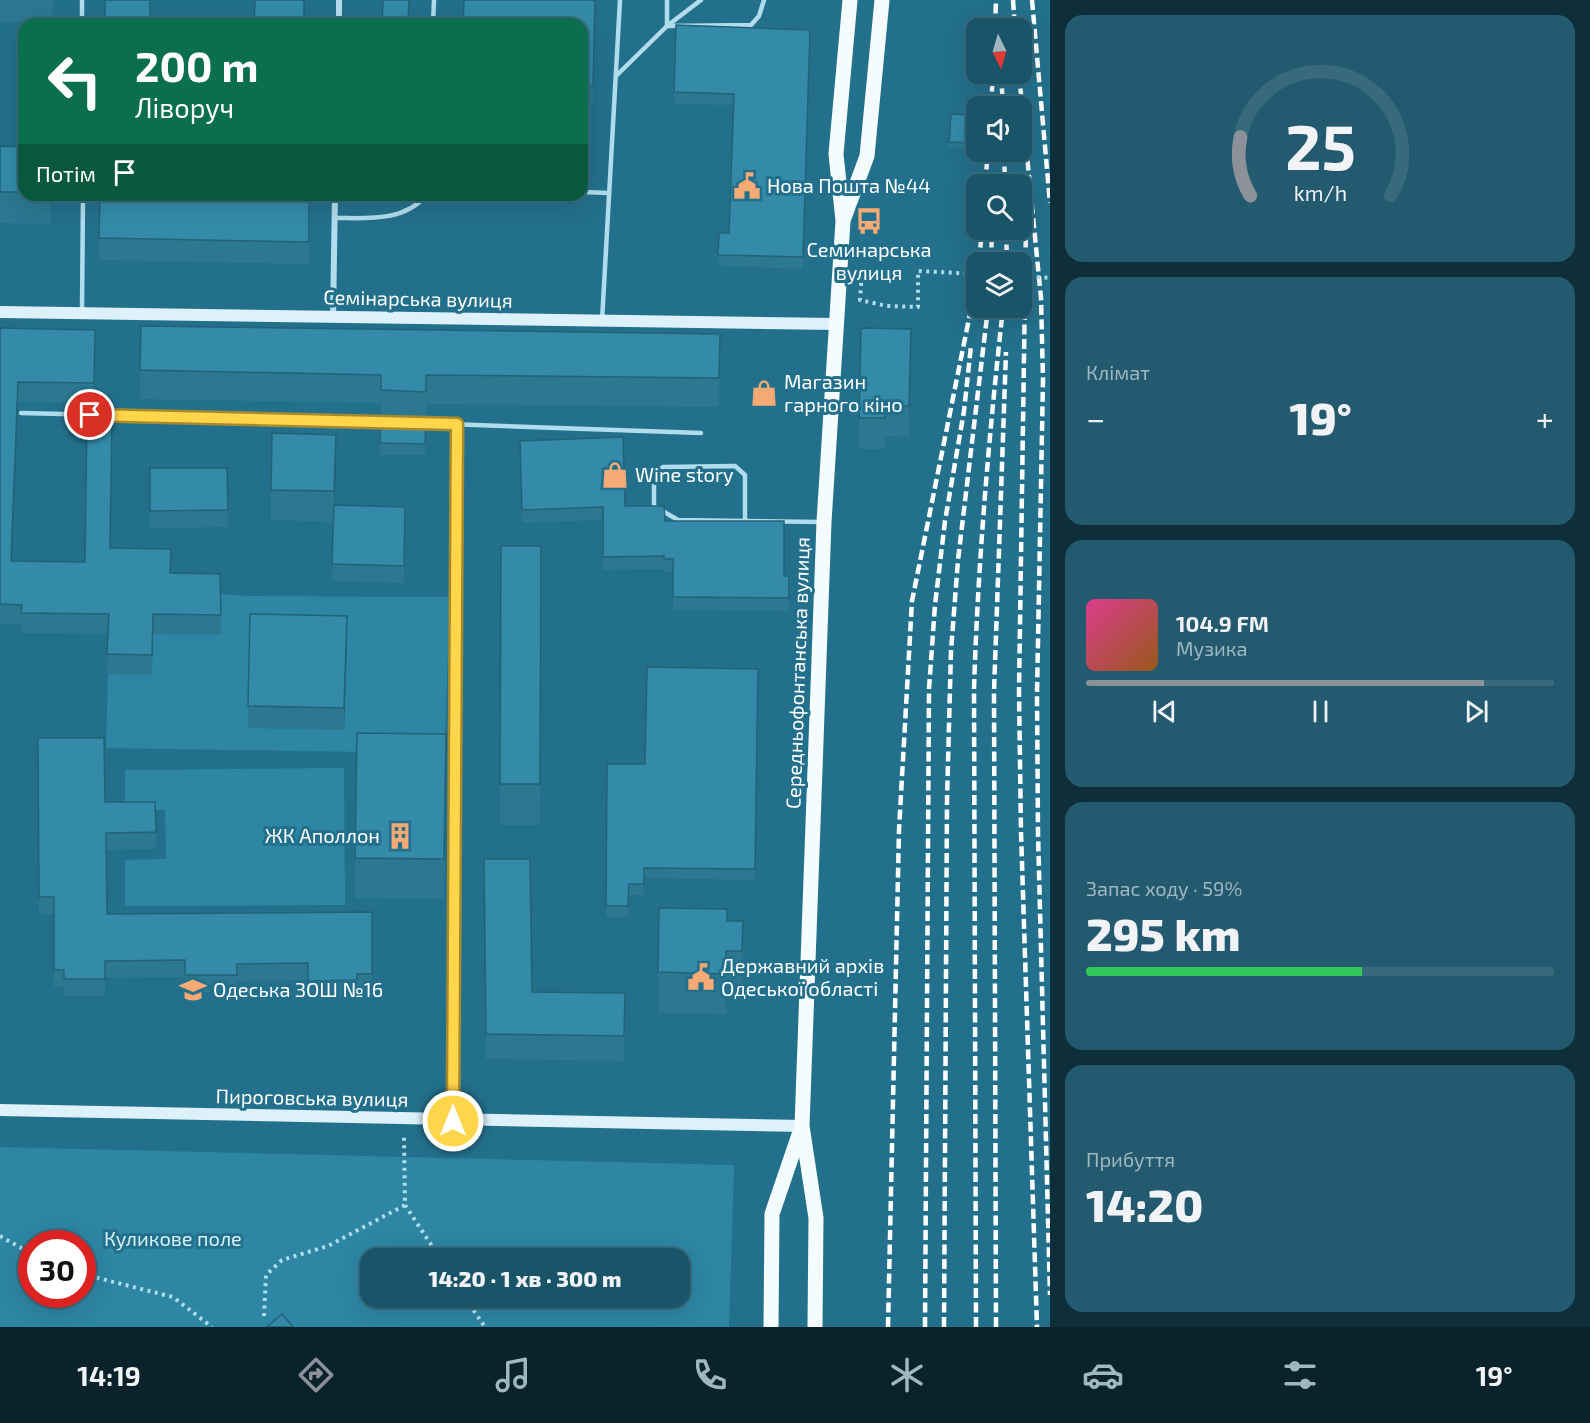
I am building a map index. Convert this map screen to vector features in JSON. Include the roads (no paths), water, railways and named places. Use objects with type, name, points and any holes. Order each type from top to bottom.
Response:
[{"type":"main road","name":"Середньофонтанська вулиця","points":[[815,1327],[816,1218],[802,1126],[824,522],[843,221],[836,154],[850,0]]},
{"type":"main road","name":"Середньофонтанська вулиця","points":[[843,221],[867,156],[882,0]]},
{"type":"main road","name":"Середньофонтанська вулиця","points":[[771,1327],[772,1214],[802,1126]]},
{"type":"street","points":[[339,0],[339,18]]},
{"type":"street","points":[[333,317],[335,201]]},
{"type":"street","name":"Семінарська вулиця","points":[[0,312],[836,324]]},
{"type":"street","points":[[453,1121],[457,424]]},
{"type":"street","name":"Пироговська вулиця","points":[[0,1110],[453,1121],[802,1126]]},
{"type":"lane","points":[[82,0],[82,18]]},
{"type":"lane","points":[[433,18],[434,0]]},
{"type":"lane","points":[[602,321],[620,0]]},
{"type":"lane","points":[[667,0],[667,26]]},
{"type":"lane","points":[[616,76],[667,26],[701,0]]},
{"type":"lane","points":[[667,26],[751,25],[759,16],[764,0]]},
{"type":"lane","points":[[588,192],[609,193]]},
{"type":"lane","points":[[82,201],[82,313]]},
{"type":"lane","points":[[335,218],[395,216],[407,212],[421,201]]},
{"type":"lane","points":[[21,413],[386,422]]},
{"type":"lane","points":[[410,423],[701,433]]},
{"type":"lane","points":[[745,521],[745,475],[735,466],[663,467],[654,474],[654,506],[678,520],[745,521],[824,522]]},
{"type":"railway","points":[[995,18],[996,0]]},
{"type":"railway","points":[[1013,0],[1014,18]]},
{"type":"railway","points":[[1032,0],[1050,203]]},
{"type":"railway","points":[[992,84],[992,96]]},
{"type":"railway","points":[[1002,84],[1002,96]]},
{"type":"railway","points":[[1020,84],[1041,298],[1043,380],[1037,694],[1038,833],[1050,1295]]},
{"type":"railway","points":[[986,174],[987,162]]},
{"type":"railway","points":[[1004,162],[1005,174]]},
{"type":"railway","points":[[980,252],[981,240]]},
{"type":"railway","points":[[991,252],[992,240]]},
{"type":"railway","points":[[1006,240],[1007,252]]},
{"type":"railway","points":[[1026,240],[1019,691],[1021,832],[1037,1327]]},
{"type":"railway","points":[[888,1327],[899,830],[912,601],[969,318]]},
{"type":"railway","points":[[944,1327],[947,800],[951,651],[958,560],[987,318]]},
{"type":"railway","points":[[976,1327],[974,689],[985,498],[1002,318]]},
{"type":"railway","points":[[925,1327],[929,689],[935,605],[945,521],[964,411],[971,346]]},
{"type":"railway","points":[[996,1327],[994,692],[1006,352]]},
{"type":"place","name":"Нова Пошта №44","points":[[747,186]]},
{"type":"place","name":"Семинарська вулиця","points":[[869,221]]},
{"type":"place","name":"Магазин гарного кіно","points":[[764,393]]},
{"type":"place","name":"Wine story","points":[[615,475]]},
{"type":"place","name":"ЖК Аполлон","points":[[400,836]]},
{"type":"place","name":"Державний архів Одеської області","points":[[701,977]]},
{"type":"place","name":"Одеська ЗОШ №16","points":[[193,990]]},
{"type":"park label","name":"Куликове поле","points":[[173,1239]]}]
